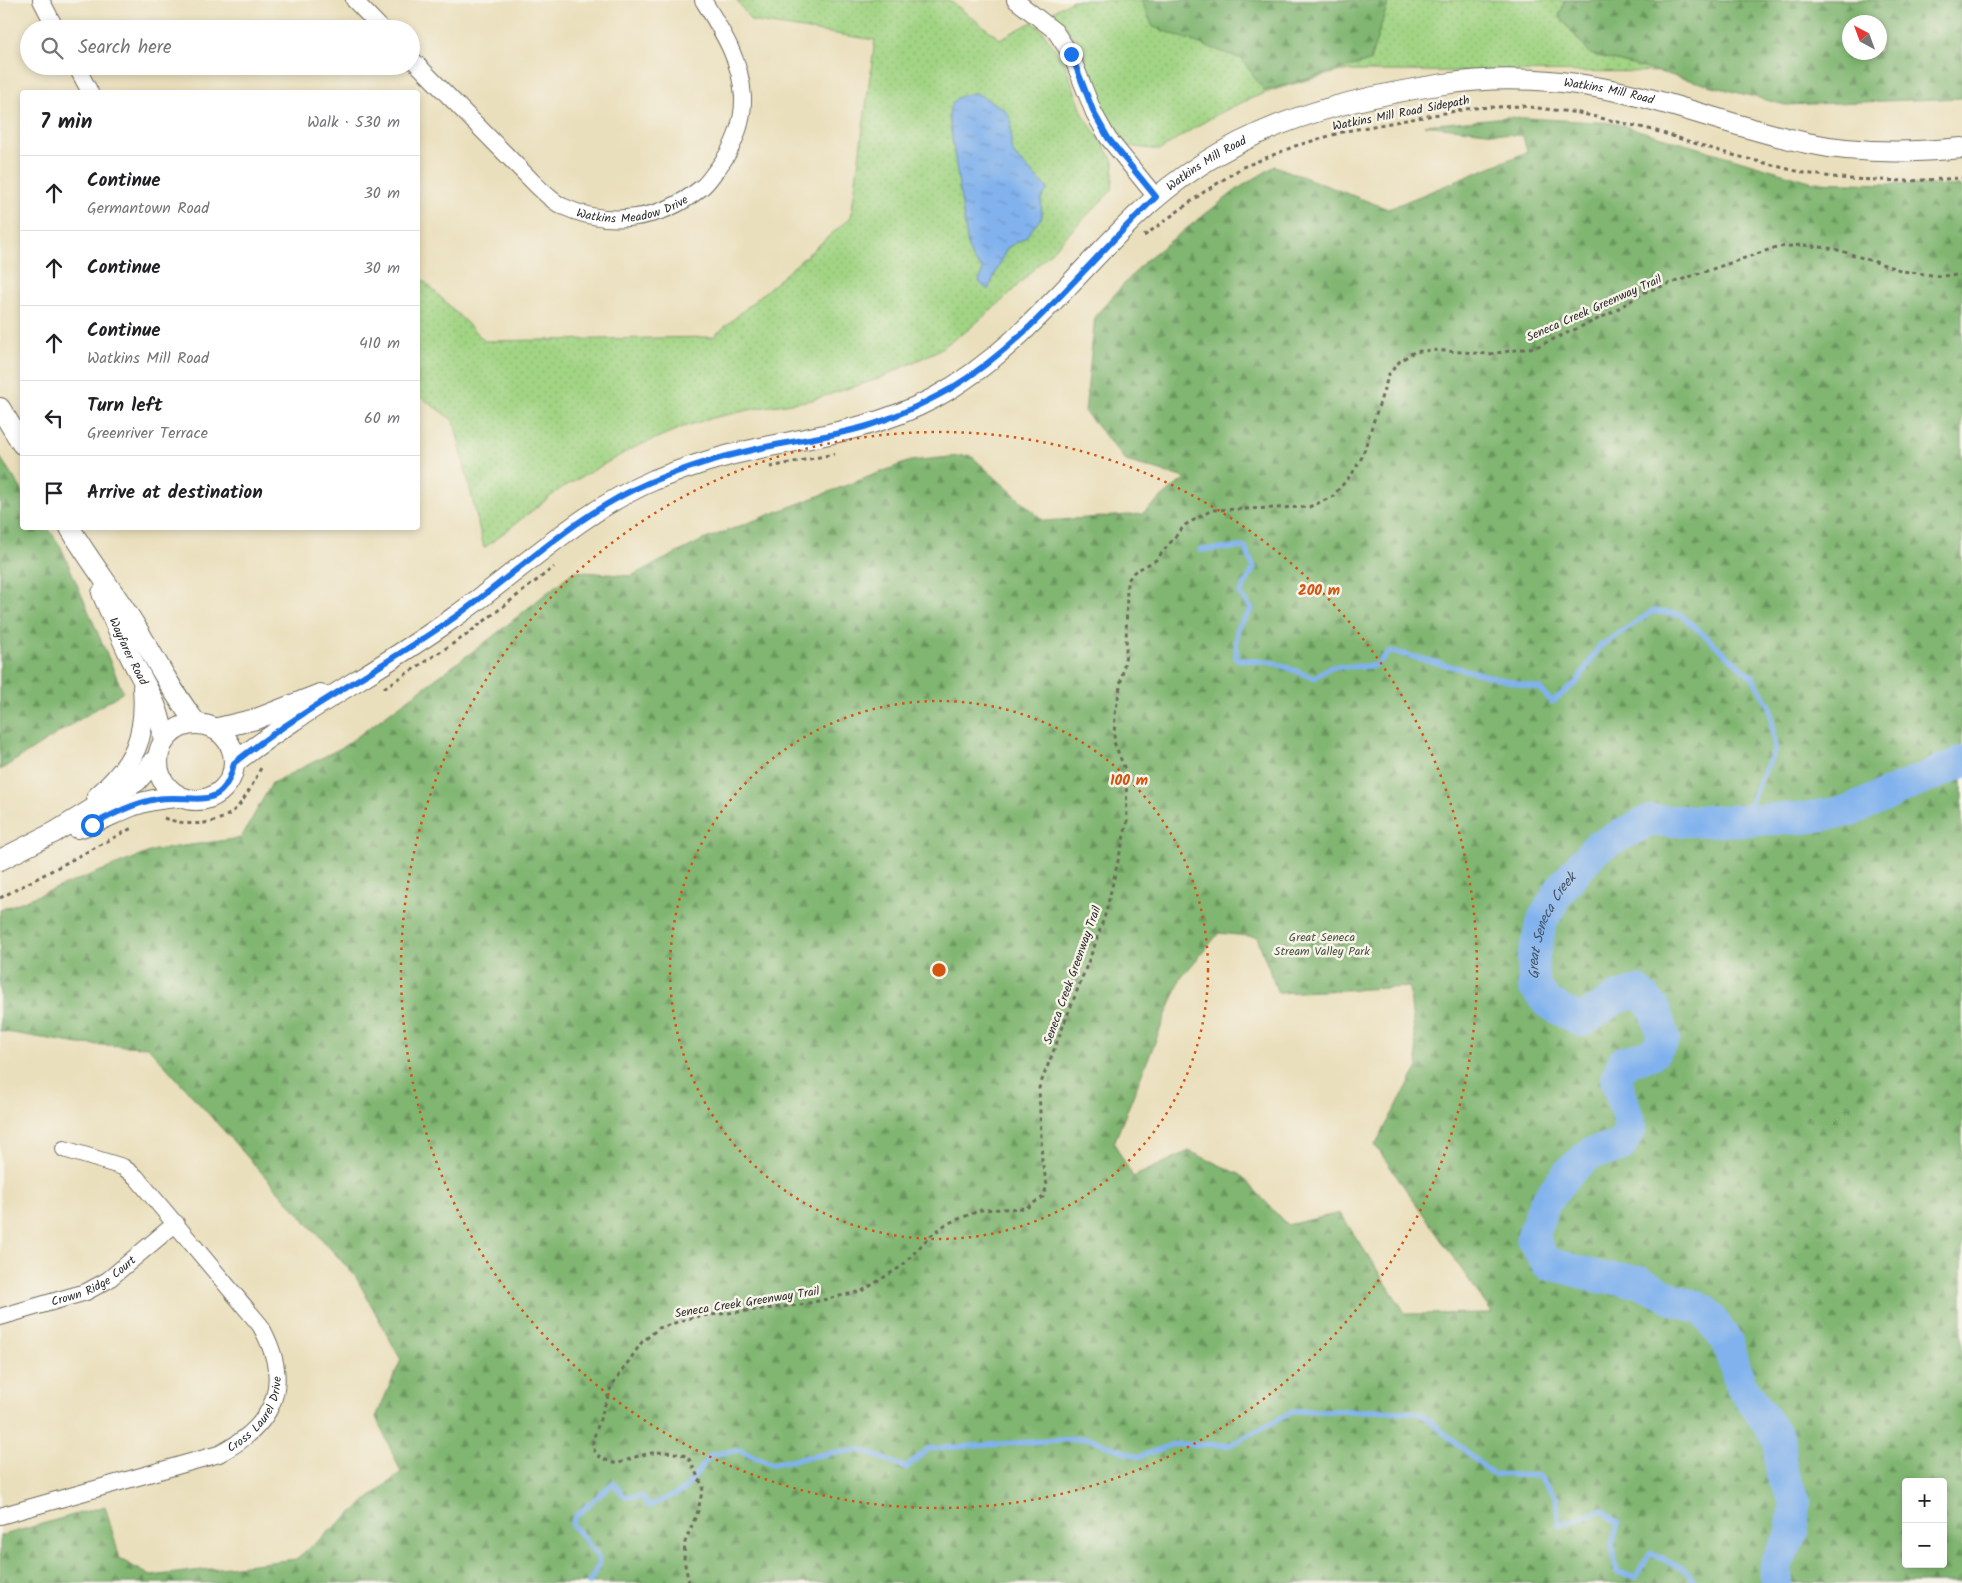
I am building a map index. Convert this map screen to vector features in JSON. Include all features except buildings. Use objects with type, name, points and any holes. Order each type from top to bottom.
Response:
[{"type":"street","points":[[41,0],[51,20]]},
{"type":"street","points":[[354,0],[373,20]]},
{"type":"street","name":"Watkins Meadow Drive","points":[[420,67],[538,188],[560,205],[585,215],[626,219],[668,210],[702,188],[728,155],[737,133],[743,100],[741,78],[730,43],[703,0]]},
{"type":"street","points":[[1015,0],[1055,31],[1071,54],[1094,113],[1108,138],[1156,197]]},
{"type":"street","points":[[81,75],[89,90]]},
{"type":"street","name":"Watkins Mill Road","points":[[234,763],[265,738],[308,713],[350,683],[456,616],[598,510],[647,483],[723,456],[864,427],[898,415],[953,387],[1012,342],[1156,197],[1190,170],[1226,148],[1258,132],[1294,118],[1381,96],[1445,84],[1493,79],[1531,79],[1573,83],[1634,95],[1808,144],[1889,153],[1962,148]]},
{"type":"street","points":[[0,408],[20,441]]},
{"type":"street","name":"Wayfarer Road","points":[[71,530],[89,561],[136,626],[177,699],[205,726]]},
{"type":"street","name":"Wayfarer Road","points":[[89,561],[120,635],[142,680],[154,697],[162,718],[161,749]]},
{"type":"street","points":[[55,832],[123,772],[140,740],[145,714],[142,680]]},
{"type":"street","name":"Watkins Mill Road","points":[[205,726],[256,719],[350,683]]},
{"type":"street","points":[[0,860],[55,832],[137,781],[173,732],[184,726],[205,726],[229,743],[234,763],[231,776],[225,787],[215,795],[204,800],[178,797],[157,799],[132,806],[92,825],[55,832]]},
{"type":"street","points":[[161,749],[161,779],[168,790],[178,797]]},
{"type":"street","name":"Cross Laurel Drive","points":[[0,1516],[219,1454],[239,1443],[256,1428],[268,1412],[276,1396],[278,1379],[271,1344],[260,1325],[176,1223],[136,1177],[123,1167],[64,1148]]},
{"type":"street","name":"Crown Ridge Court","points":[[0,1317],[86,1292],[108,1280],[176,1223]]},
{"type":"path","name":"Watkins Mill Road Sidepath","points":[[1139,240],[1204,192],[1243,167],[1294,146],[1346,131],[1472,108],[1522,106],[1579,114],[1653,130],[1729,154],[1804,173],[1848,179],[1907,181],[1962,178]]},
{"type":"path","name":"Seneca Creek Greenway Trail","points":[[689,1583],[684,1560],[685,1542],[698,1511],[703,1487],[688,1457],[675,1452],[646,1452],[617,1464],[598,1457],[592,1450],[593,1440],[612,1387],[642,1342],[659,1328],[693,1317],[800,1305],[862,1291],[902,1266],[928,1238],[946,1224],[981,1210],[1026,1208],[1035,1204],[1046,1193],[1047,1185],[1042,1161],[1039,1088],[1106,912],[1127,823],[1126,772],[1114,742],[1115,714],[1126,654],[1127,582],[1134,572],[1156,560],[1186,525],[1212,510],[1309,507],[1332,497],[1352,474],[1362,457],[1390,374],[1400,361],[1414,352],[1431,350],[1490,354],[1536,347],[1609,314],[1645,292],[1777,247],[1804,245],[1835,249],[1903,271],[1939,276],[1962,275]]},
{"type":"path","points":[[764,468],[837,454]]},
{"type":"path","points":[[379,691],[465,636],[556,565]]},
{"type":"path","points":[[159,818],[194,825],[211,822],[227,815],[238,806],[265,761]]},
{"type":"path","points":[[0,898],[140,824]]},
{"type":"green space","points":[[737,0],[949,0],[1000,39],[1032,22],[1041,29],[1065,64],[1083,114],[1114,162],[1112,190],[1004,299],[969,329],[937,351],[878,379],[812,400],[758,408],[712,418],[683,427],[633,448],[560,489],[484,548],[454,421],[420,396],[420,277],[485,341],[713,337],[851,217],[875,40],[751,21]]},
{"type":"green space","points":[[1073,0],[1962,0],[1962,61],[1780,72],[1341,71],[1279,88],[1243,102],[1190,130],[1160,150],[1128,146],[1103,109],[1076,41],[1052,12]]},
{"type":"green space","points":[[1141,0],[1389,0],[1370,61],[1264,91],[1242,59],[1153,27]]},
{"type":"green space","points":[[1565,0],[1962,0],[1962,98],[1785,105],[1590,54],[1559,16]]},
{"type":"green space","name":"Great Seneca Stream Valley Park","points":[[1508,117],[1614,123],[1813,182],[1962,186],[1962,1583],[0,1583],[0,1536],[105,1506],[120,1559],[151,1576],[296,1559],[401,1472],[376,1417],[401,1360],[356,1277],[148,1047],[79,1044],[0,1031],[0,910],[155,850],[241,838],[272,783],[343,747],[491,638],[574,571],[631,576],[703,540],[910,461],[970,455],[1044,521],[1142,514],[1185,478],[1126,461],[1085,412],[1095,316],[1146,260],[1239,188],[1275,166],[1388,209],[1527,152],[1523,136],[1424,125]],"holes":[[[1219,933],[1257,937],[1278,993],[1409,987],[1418,1067],[1375,1145],[1492,1313],[1406,1314],[1340,1213],[1287,1225],[1241,1175],[1189,1151],[1133,1177],[1114,1143],[1181,978]]]},
{"type":"green space","points":[[0,457],[20,487],[20,530],[49,530],[61,547],[123,692],[0,770]]},
{"type":"water","points":[[976,93],[1004,109],[1011,119],[1011,147],[1015,156],[1048,189],[1041,199],[1042,217],[1025,238],[1007,248],[988,290],[979,282],[983,270],[972,258],[968,247],[949,118],[951,106],[956,99],[964,95]]},
{"type":"waterway","points":[[1200,550],[1245,547],[1254,568],[1240,594],[1252,609],[1237,628],[1236,659],[1275,663],[1314,678],[1330,667],[1374,666],[1391,651],[1540,689],[1552,702],[1577,682],[1599,647],[1653,611],[1681,615],[1752,677],[1770,706],[1775,750],[1744,820]]},
{"type":"waterway","name":"Great Seneca Creek","points":[[1776,1583],[1776,1565],[1792,1533],[1795,1502],[1781,1472],[1780,1442],[1740,1383],[1728,1344],[1705,1310],[1676,1300],[1639,1281],[1602,1278],[1547,1263],[1532,1238],[1544,1204],[1569,1172],[1591,1153],[1620,1147],[1631,1127],[1616,1079],[1623,1062],[1652,1054],[1664,1039],[1655,1009],[1638,991],[1613,1000],[1582,1021],[1548,1003],[1534,986],[1533,959],[1542,921],[1561,888],[1596,848],[1648,821],[1805,818],[1849,811],[1962,762]]},
{"type":"waterway","points":[[589,1583],[599,1565],[598,1556],[572,1524],[575,1517],[613,1483],[625,1497],[641,1496],[649,1506],[683,1491],[711,1455],[739,1450],[772,1464],[831,1453],[862,1450],[906,1468],[928,1449],[1089,1438],[1138,1457],[1174,1444],[1230,1445],[1294,1411],[1421,1413],[1492,1474],[1539,1476],[1556,1496],[1559,1526],[1603,1510],[1618,1524],[1612,1545],[1617,1572],[1636,1577],[1650,1553],[1687,1571],[1694,1583]]},
{"type":"route","points":[[92,825],[132,806],[157,799],[178,797],[204,800],[215,795],[225,787],[231,776],[234,763],[265,738],[308,713],[350,683],[415,644],[456,616],[605,505],[647,483],[679,470],[723,456],[864,427],[898,415],[931,399],[953,387],[978,369],[1012,342],[1041,315],[1156,197],[1108,138],[1094,113],[1071,54]]}]
